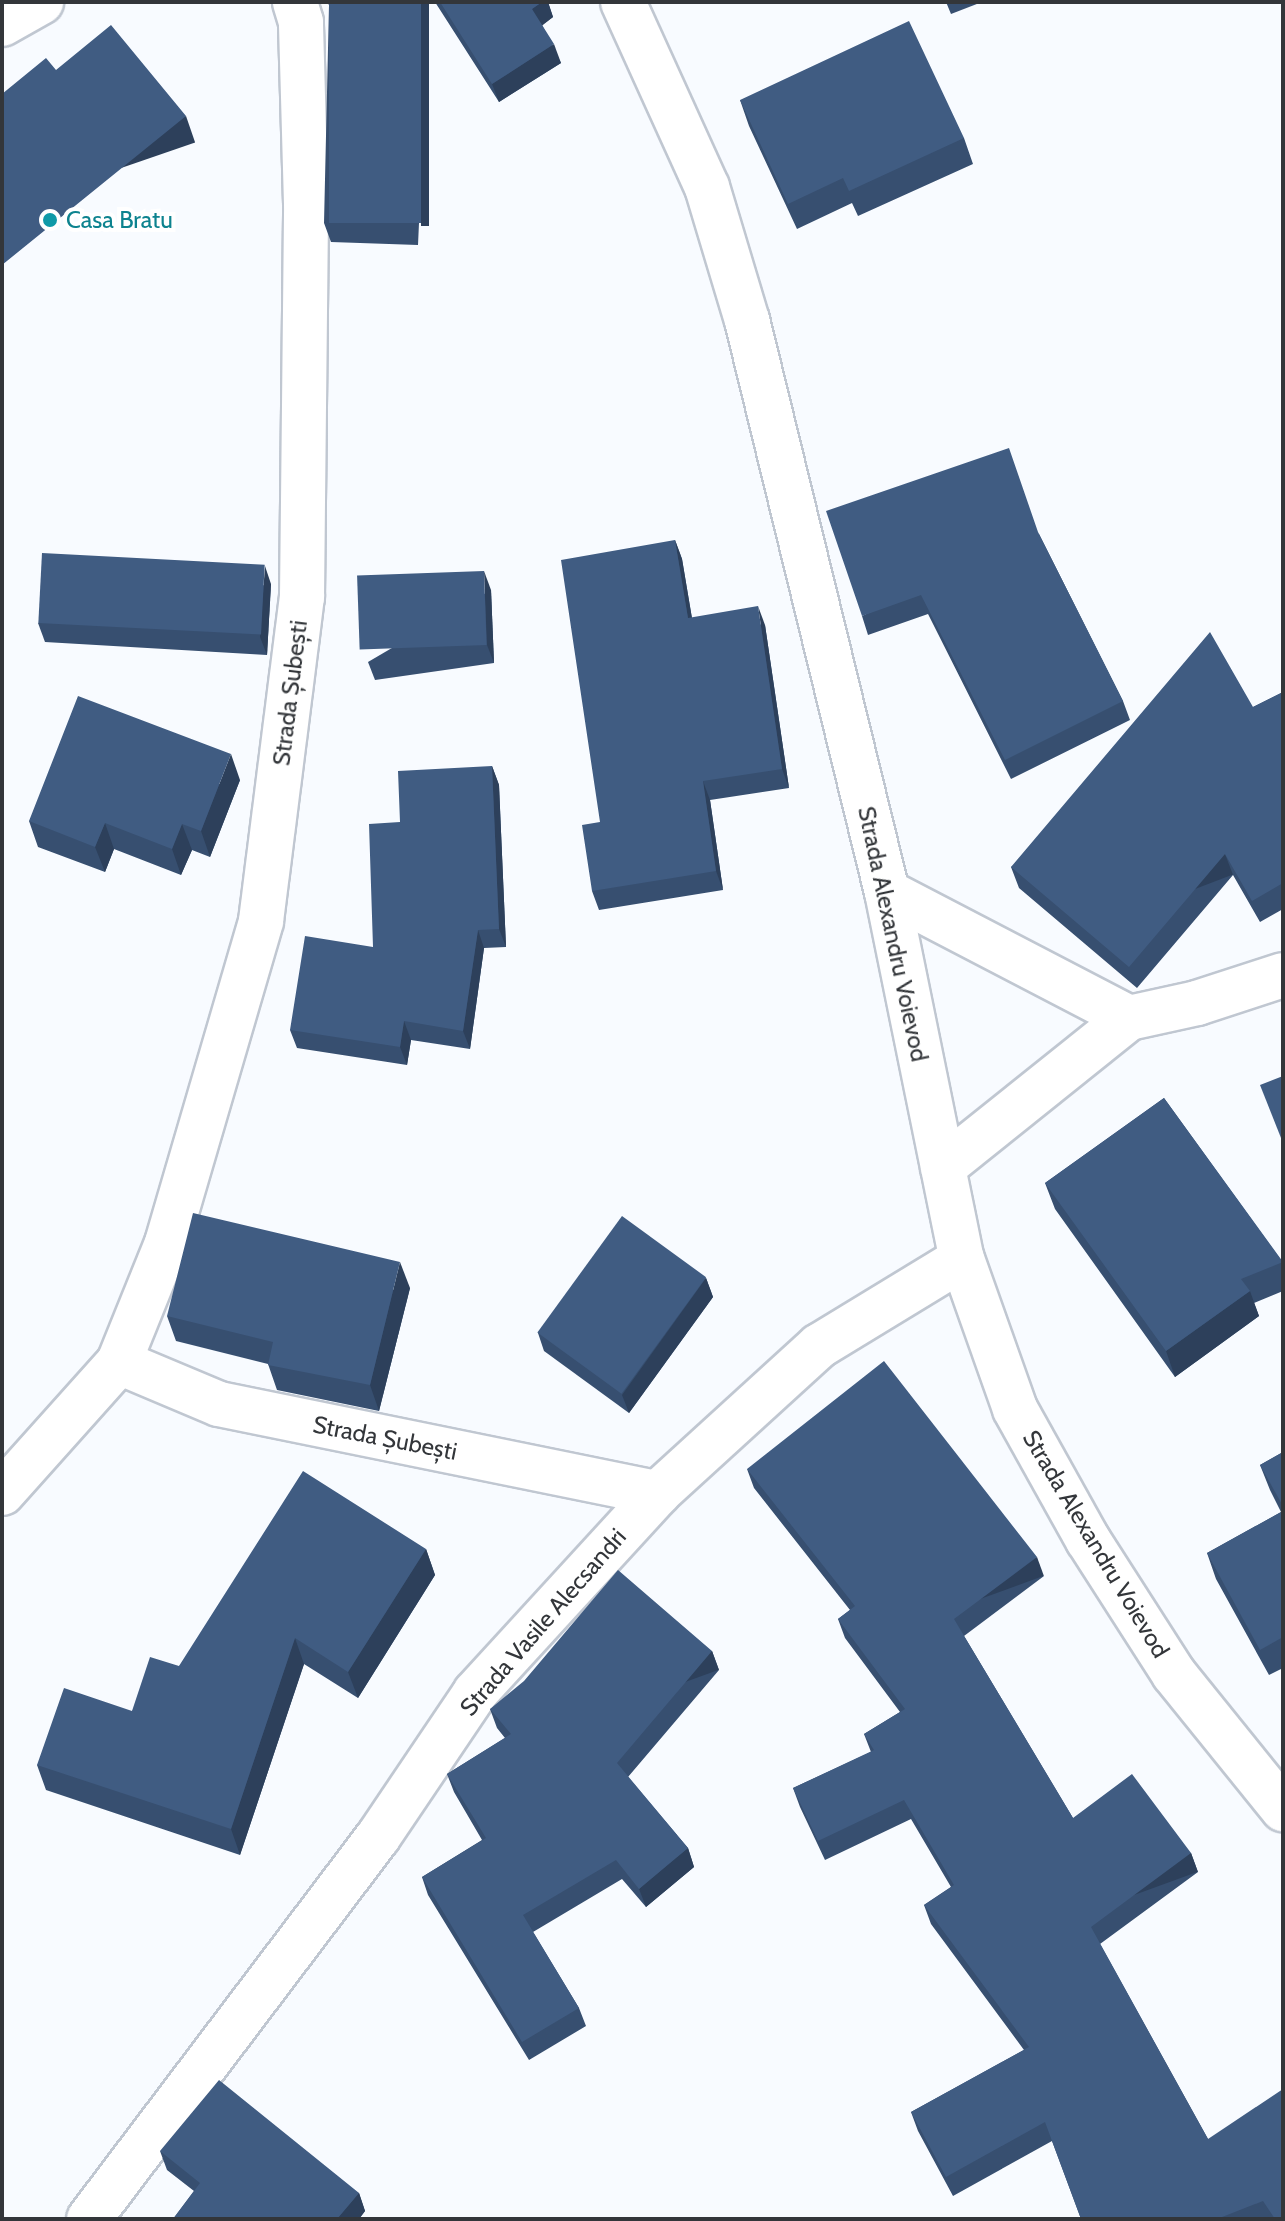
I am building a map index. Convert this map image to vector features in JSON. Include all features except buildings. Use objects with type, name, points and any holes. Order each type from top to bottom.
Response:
[{"type":"street","points":[[2,24],[41,2]]},
{"type":"street","name":"Strada Șubești","points":[[2,1493],[119,1362],[167,1243],[261,921],[302,597],[306,204],[301,22],[295,2]]},
{"type":"street","name":"Strada Alexandru Voievod","points":[[623,2],[707,187],[747,320],[887,892],[962,1259],[1015,1409],[1088,1540],[1174,1674],[1283,1809]]},
{"type":"street","points":[[887,892],[1129,1018]]},
{"type":"street","points":[[943,1167],[1129,1018],[1197,1003],[1283,975]]},
{"type":"street","name":"Strada Vasile Alecsandri","points":[[89,2219],[378,1837],[475,1693],[658,1493],[819,1346],[962,1259]]},
{"type":"street","name":"Strada Șubești","points":[[119,1362],[219,1404],[658,1493]]},
{"type":"place","name":"Casa Bratu","points":[[50,220]]}]
